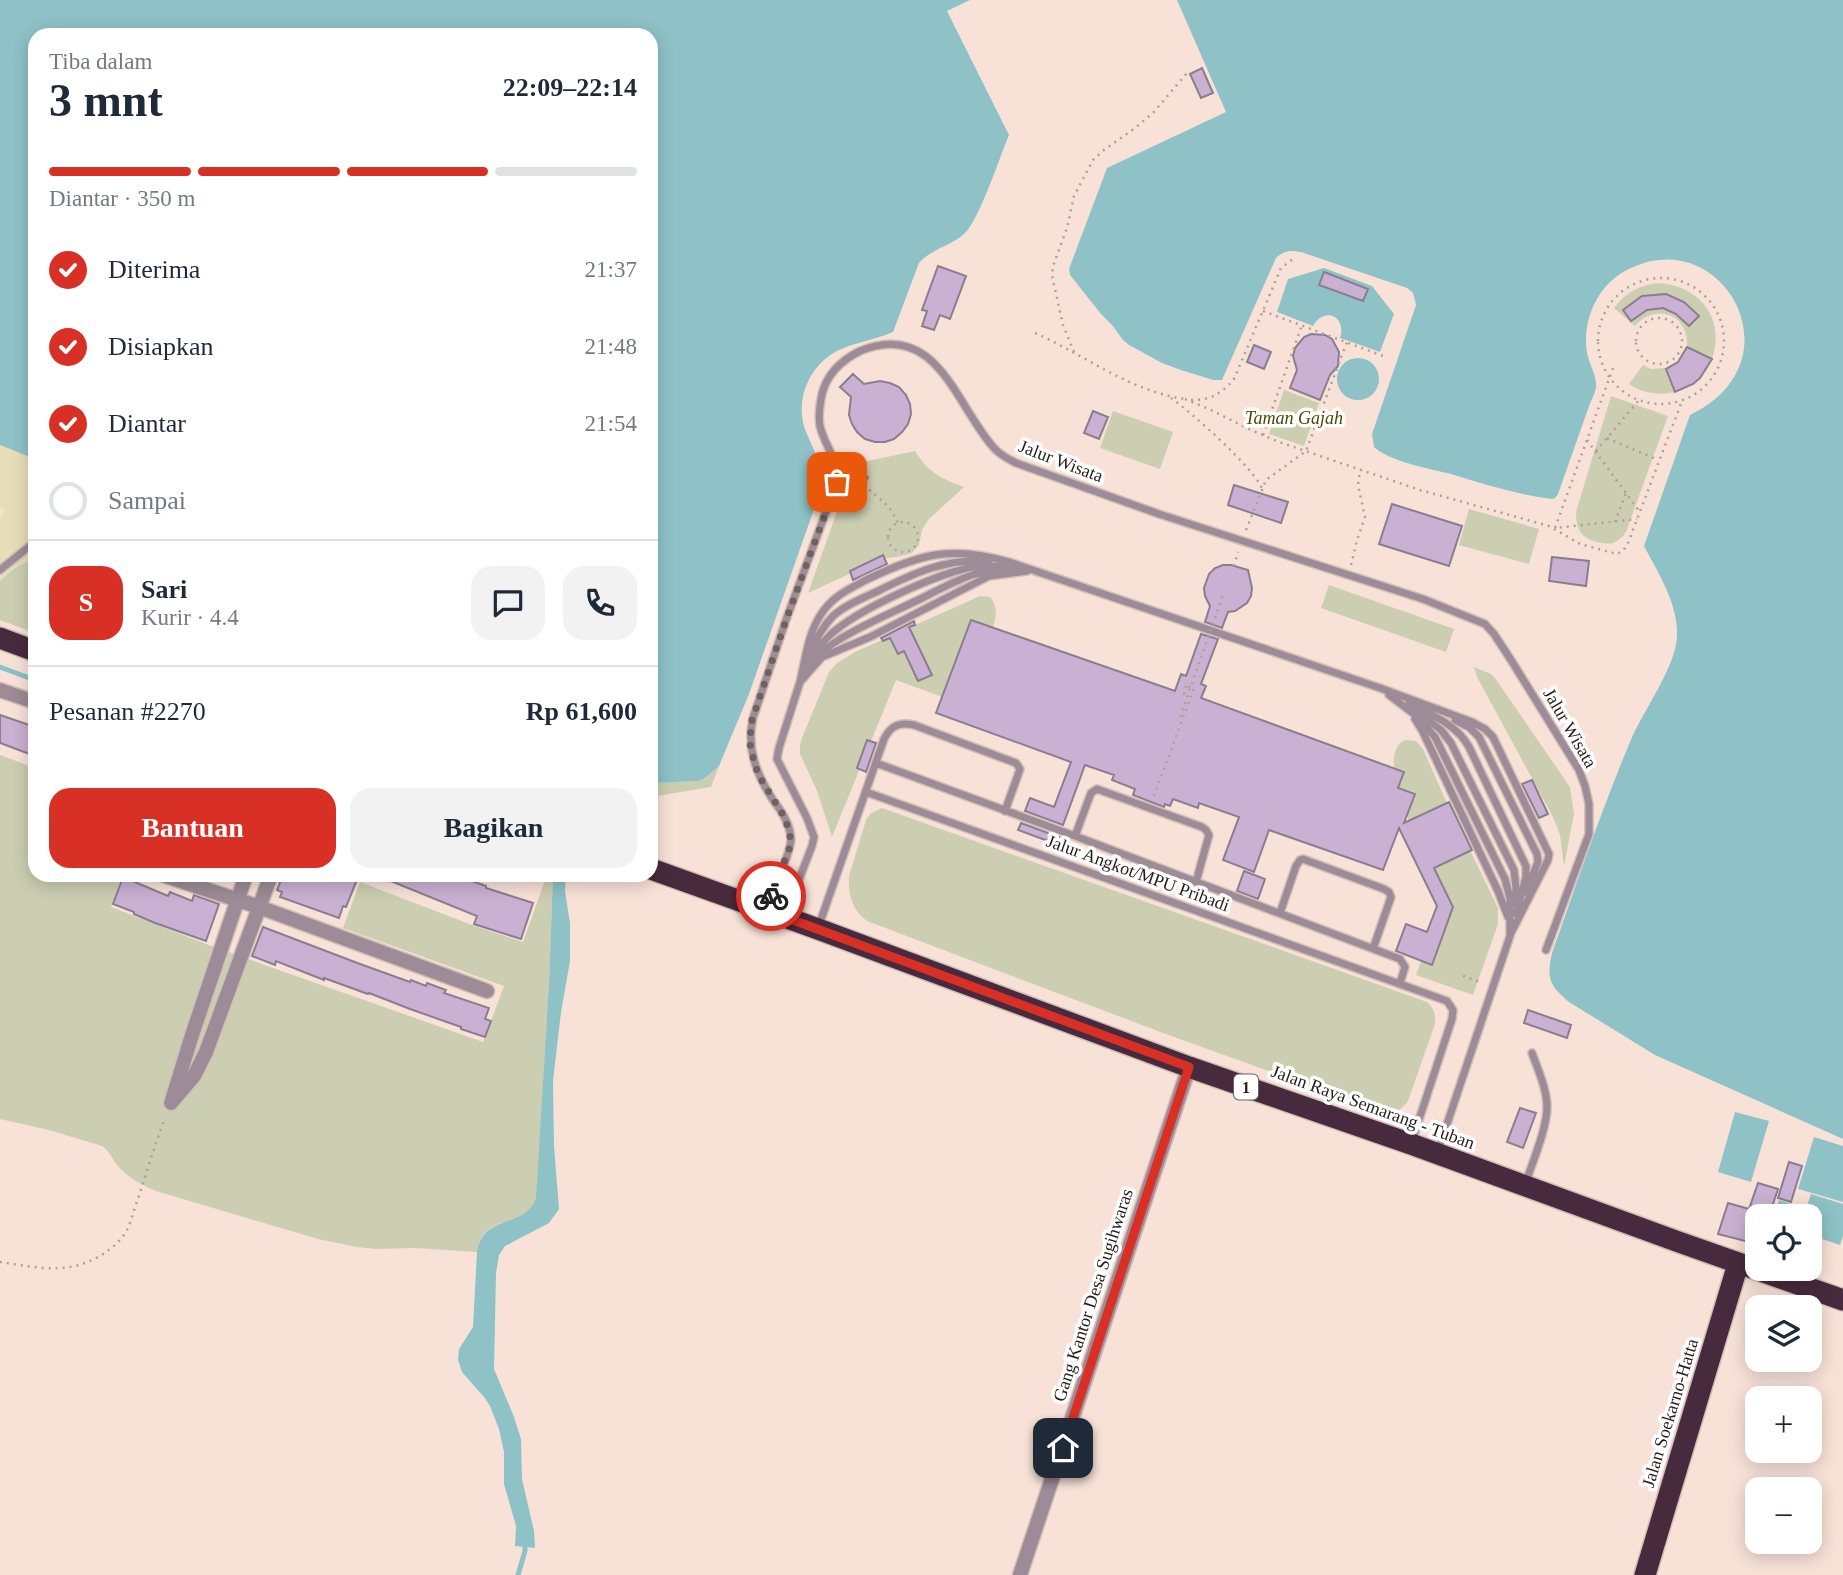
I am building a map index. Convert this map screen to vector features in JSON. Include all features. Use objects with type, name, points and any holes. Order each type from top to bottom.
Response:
[{"type":"highway","points":[[0,638],[28,648]]},
{"type":"highway","name":"Jalan Raya Semarang - Tuban","points":[[658,872],[1189,1067],[1843,1300]]},
{"type":"highway","name":"Jalan Soekarno-Hatta","points":[[1645,1575],[1738,1264]]},
{"type":"street","points":[[0,690],[28,700]]},
{"type":"street","points":[[184,882],[487,992]]},
{"type":"street","points":[[171,1103],[243,882]]},
{"type":"street","points":[[171,1103],[186,1087],[200,1065],[268,882]]},
{"type":"street","points":[[206,992],[225,999]]},
{"type":"street","name":"Gang Kantor Desa Sugihwaras","points":[[1020,1575],[1189,1067]]},
{"type":"lane","name":"Jalur Wisata","points":[[775,914],[790,847],[790,835],[785,818],[755,766],[750,731],[786,620],[837,482],[837,468],[822,432],[819,412],[823,392],[834,370],[845,360],[861,351],[894,345],[915,350],[937,366],[989,443],[1003,456],[1027,468],[1423,599],[1488,626],[1579,770],[1589,804],[1589,834],[1546,950]]},
{"type":"lane","points":[[0,570],[28,547]]},
{"type":"lane","points":[[800,682],[810,635],[825,608],[838,596],[897,565],[925,556],[951,552],[996,558],[1380,688],[1469,727],[1483,743],[1538,859],[1437,1154]]},
{"type":"lane","points":[[775,914],[814,837],[807,818],[782,772],[777,759],[779,748],[814,643],[830,620],[844,608],[903,579],[942,564],[971,560],[1034,571]]},
{"type":"lane","points":[[800,682],[814,653],[830,635],[859,614],[909,590],[942,576],[974,567],[994,566],[1034,571]]},
{"type":"lane","points":[[800,682],[818,655],[835,643],[864,626],[966,577],[991,570],[1034,571]]},
{"type":"lane","points":[[800,682],[822,657],[870,638],[989,576],[1034,571]]},
{"type":"lane","points":[[1380,688],[1412,716],[1423,732],[1501,898],[1510,935]]},
{"type":"lane","points":[[1380,688],[1413,708],[1441,730],[1458,755],[1514,870],[1516,899],[1510,935]]},
{"type":"lane","points":[[1380,688],[1451,726],[1466,741],[1526,866],[1524,886],[1510,935]]},
{"type":"lane","points":[[818,929],[886,734],[894,726],[914,725],[1013,762],[1020,769],[1004,811]]},
{"type":"lane","name":"Jalur Angkot/MPU Pribadi","points":[[876,762],[1373,949],[1402,962],[1405,967],[1399,983]]},
{"type":"lane","name":"Jalur Angkot/MPU Pribadi","points":[[1075,836],[1091,793],[1095,789],[1204,828],[1208,831],[1208,838],[1196,881]]},
{"type":"lane","name":"Jalur Angkot/MPU Pribadi","points":[[866,792],[1447,1001],[1453,1014],[1411,1144]]},
{"type":"lane","points":[[1280,913],[1296,866],[1301,859],[1388,890],[1391,897],[1373,949]]},
{"type":"lane","points":[[1525,1186],[1544,1127],[1547,1106],[1532,1053]]},
{"type":"path","points":[[1074,352],[1063,325],[1052,276],[1053,266],[1070,220],[1074,196],[1093,160],[1153,113],[1187,73]]},
{"type":"path","points":[[1035,333],[1146,390],[1185,399],[1204,400],[1215,397],[1227,388],[1241,365],[1281,268],[1293,259]]},
{"type":"path","points":[[1647,279],[1679,281],[1699,290],[1713,306],[1722,325],[1722,358],[1714,375],[1699,391],[1682,401],[1661,404],[1639,400],[1623,392],[1609,379],[1601,360],[1597,339],[1601,320],[1612,302],[1627,288],[1647,279]]},
{"type":"path","points":[[1263,311],[1383,356]]},
{"type":"path","points":[[1655,317],[1663,317],[1676,324],[1683,337],[1680,352],[1675,358],[1661,364],[1646,360],[1636,344],[1637,332],[1642,325],[1655,317]]},
{"type":"path","points":[[1263,436],[1302,326]]},
{"type":"path","points":[[1234,566],[1262,489],[1271,475],[1306,451],[1347,342]]},
{"type":"path","points":[[1631,345],[1636,344]]},
{"type":"path","points":[[1555,528],[1613,368]]},
{"type":"path","points":[[1167,396],[1209,431],[1251,472],[1262,489]]},
{"type":"path","points":[[1185,399],[1263,436],[1430,493],[1555,528],[1580,544],[1618,554],[1626,549],[1682,401]]},
{"type":"path","points":[[1595,451],[1639,400]]},
{"type":"path","points":[[1607,438],[1659,461]]},
{"type":"path","points":[[1587,440],[1640,512]]},
{"type":"path","points":[[1349,575],[1357,540],[1366,517],[1358,485],[1360,470]]},
{"type":"path","points":[[864,485],[889,507],[898,523]]},
{"type":"path","points":[[1615,522],[1626,493]]},
{"type":"path","points":[[1555,528],[1637,519]]},
{"type":"path","points":[[898,523],[912,525],[917,533],[915,546],[907,552],[897,551],[890,544],[891,530],[898,523]]},
{"type":"path","points":[[1180,717],[1223,595]]},
{"type":"path","points":[[1149,808],[1194,688],[1186,686],[1184,694],[1187,695]]},
{"type":"path","points":[[1463,975],[1493,986]]},
{"type":"path","points":[[0,1262],[69,1268],[108,1251],[126,1232],[171,1103]]},
{"type":"green space","points":[[1658,283],[1686,290],[1706,306],[1715,330],[1712,359],[1687,347],[1683,326],[1670,315],[1652,315],[1635,326],[1614,308],[1633,291]]},
{"type":"green space","points":[[1643,365],[1651,369],[1666,368],[1675,392],[1651,393],[1629,384]]},
{"type":"green space","name":"Taman Gajah","points":[[1284,390],[1319,403],[1304,446],[1269,434]]},
{"type":"green space","points":[[1611,396],[1668,416],[1626,532],[1615,542],[1605,543],[1592,540],[1581,533],[1576,512]]},
{"type":"green space","points":[[1113,411],[1173,432],[1160,469],[1100,448]]},
{"type":"green space","points":[[915,451],[936,474],[964,487],[929,519],[922,530],[919,545],[912,553],[882,559],[808,593],[854,464]]},
{"type":"green space","points":[[1469,509],[1539,529],[1529,564],[1459,545]]},
{"type":"green space","points":[[28,561],[28,630],[0,620],[0,581],[13,569]]},
{"type":"green space","points":[[1329,585],[1454,629],[1446,652],[1321,608]]},
{"type":"green space","points":[[980,596],[990,597],[995,605],[992,630],[945,698],[896,680],[832,837],[817,791],[800,754],[802,738],[829,672],[837,663],[855,652]]},
{"type":"green space","points":[[1474,667],[1495,678],[1570,787],[1574,814],[1564,866],[1560,835],[1553,817]]},
{"type":"green space","points":[[1405,740],[1416,741],[1423,749],[1498,908],[1498,924],[1473,995],[1416,975],[1445,895],[1417,839],[1398,789],[1394,767],[1396,750]]},
{"type":"green space","points":[[0,755],[28,765],[28,882],[120,882],[111,907],[214,947],[483,1042],[504,986],[343,928],[360,882],[523,942],[544,882],[553,882],[537,1193],[532,1206],[523,1214],[484,1233],[477,1252],[415,1248],[376,1249],[318,1239],[156,1191],[125,1174],[102,1146],[0,1119]]},
{"type":"green space","points":[[719,766],[711,787],[658,796],[658,783],[699,781]]},
{"type":"green space","points":[[882,808],[1427,1002],[1434,1012],[1435,1024],[1408,1101],[1397,1111],[1383,1112],[1163,1033],[867,921],[852,902],[849,876],[866,820],[871,813]]},
{"type":"sand","points":[[0,445],[28,456],[28,561],[13,569],[0,581],[0,518],[5,511],[0,507]]},
{"type":"water","points":[[0,0],[970,0],[947,11],[1009,135],[970,227],[959,238],[929,254],[919,263],[893,332],[837,351],[818,366],[811,376],[802,410],[803,422],[819,463],[819,495],[749,694],[719,766],[699,781],[658,783],[658,28],[28,28],[28,456],[0,445]]},
{"type":"water","points":[[1177,0],[1843,0],[1843,1139],[1655,1055],[1569,1002],[1557,991],[1551,981],[1549,969],[1552,953],[1609,794],[1635,730],[1665,675],[1675,647],[1676,623],[1671,600],[1644,546],[1690,415],[1724,391],[1741,362],[1744,332],[1736,303],[1717,279],[1691,264],[1660,260],[1625,271],[1606,286],[1593,306],[1587,329],[1587,353],[1595,377],[1595,390],[1558,494],[1552,499],[1514,492],[1410,464],[1374,447],[1372,434],[1416,305],[1413,293],[1407,288],[1301,252],[1285,252],[1276,258],[1222,380],[1213,380],[1162,363],[1123,340],[1070,275],[1069,269],[1107,168],[1226,112]]},
{"type":"water","points":[[1324,268],[1372,286],[1394,314],[1380,352],[1340,338],[1340,324],[1333,316],[1323,316],[1313,326],[1277,312],[1288,279]]},
{"type":"water","points":[[1358,358],[1373,364],[1379,379],[1373,394],[1358,400],[1343,394],[1337,379],[1343,364]]},
{"type":"water","points":[[553,882],[566,882],[570,923],[570,961],[553,1081],[559,1209],[549,1223],[505,1246],[499,1255],[496,1273],[494,1369],[521,1439],[522,1479],[534,1531],[535,1548],[515,1546],[516,1526],[504,1484],[504,1452],[499,1429],[490,1406],[462,1372],[458,1360],[459,1349],[473,1327],[477,1252],[481,1240],[495,1226],[524,1214],[536,1198]]},
{"type":"water","points":[[1735,1112],[1769,1121],[1751,1182],[1718,1172]]},
{"type":"water","points":[[1814,1137],[1843,1146],[1843,1202],[1798,1189]]},
{"type":"water","points":[[1811,1194],[1843,1204],[1843,1236],[1840,1245],[1822,1239],[1822,1204],[1808,1204]]},
{"type":"building","points":[[1202,68],[1213,93],[1201,98],[1190,74]]},
{"type":"building","points":[[938,266],[966,276],[950,319],[940,315],[934,330],[922,326],[927,311],[922,310]]},
{"type":"building","points":[[1324,272],[1368,289],[1363,301],[1319,285]]},
{"type":"building","points":[[1666,294],[1684,302],[1699,316],[1689,326],[1676,314],[1663,308],[1647,310],[1631,321],[1623,310],[1642,296]]},
{"type":"building","points":[[1311,334],[1325,335],[1332,339],[1339,352],[1338,366],[1330,375],[1320,400],[1290,388],[1297,370],[1293,356],[1295,348],[1304,337]]},
{"type":"building","points":[[1254,345],[1271,352],[1264,369],[1247,362]]},
{"type":"building","points":[[1687,347],[1712,359],[1700,378],[1675,392],[1666,369],[1678,362]]},
{"type":"building","points":[[853,374],[864,384],[880,381],[890,383],[899,387],[906,395],[911,414],[908,424],[894,439],[875,442],[865,439],[857,432],[849,415],[851,397],[840,387]]},
{"type":"building","points":[[1093,411],[1108,417],[1099,439],[1084,433]]},
{"type":"building","points":[[854,471],[868,477],[861,492],[848,485]]},
{"type":"building","points":[[1234,485],[1288,502],[1281,523],[1228,505]]},
{"type":"building","points":[[1392,504],[1462,526],[1449,566],[1379,544]]},
{"type":"building","points":[[883,555],[887,564],[853,580],[850,571]]},
{"type":"building","points":[[1552,557],[1589,561],[1586,586],[1549,581]]},
{"type":"building","points":[[1223,565],[1248,570],[1252,588],[1247,603],[1228,612],[1222,628],[1205,622],[1210,606],[1204,588],[1209,574]]},
{"type":"building","points":[[971,620],[1175,691],[1181,674],[1186,676],[1201,634],[1218,639],[1201,684],[1206,686],[1201,698],[1404,772],[1398,788],[1415,794],[1404,823],[1449,802],[1472,850],[1434,868],[1453,907],[1432,965],[1396,951],[1406,924],[1427,932],[1437,906],[1399,828],[1383,870],[1269,830],[1254,872],[1223,860],[1239,817],[1199,803],[1198,808],[1173,799],[1170,806],[1165,804],[1164,807],[1133,795],[1135,789],[1112,780],[1114,775],[1085,765],[1063,825],[1025,811],[1030,798],[1054,807],[1071,762],[936,713]]},
{"type":"building","points":[[914,621],[915,625],[909,627],[932,675],[918,681],[904,651],[898,654],[890,638],[883,641],[881,638]]},
{"type":"building","points":[[0,715],[28,725],[28,753],[0,743]]},
{"type":"building","points":[[867,740],[876,743],[866,772],[857,768]]},
{"type":"building","points":[[1532,780],[1548,814],[1539,818],[1522,784]]},
{"type":"building","points":[[1021,823],[1059,837],[1056,844],[1018,830]]},
{"type":"building","points":[[1244,871],[1265,879],[1258,899],[1237,891]]},
{"type":"building","points":[[121,882],[135,882],[168,896],[170,892],[192,901],[194,895],[219,904],[206,941],[155,923],[113,904]]},
{"type":"building","points":[[280,882],[356,882],[339,918],[280,897],[282,892],[277,890]]},
{"type":"building","points":[[393,882],[475,882],[533,903],[521,939],[474,924],[477,916]]},
{"type":"building","points":[[263,927],[410,982],[411,980],[426,986],[427,983],[446,990],[444,993],[489,1008],[485,1019],[491,1021],[485,1037],[369,993],[324,980],[276,961],[275,965],[252,956]]},
{"type":"building","points":[[1528,1010],[1571,1025],[1567,1038],[1524,1023]]},
{"type":"building","points":[[1520,1108],[1536,1113],[1523,1148],[1507,1142]]},
{"type":"building","points":[[1789,1162],[1802,1166],[1791,1202],[1778,1198]]},
{"type":"building","points":[[1758,1183],[1778,1189],[1773,1204],[1751,1204]]},
{"type":"building","points":[[1728,1203],[1745,1208],[1745,1241],[1718,1234]]},
{"type":"waterway","points":[[0,667],[28,677]]},
{"type":"waterway","points":[[518,1575],[525,1541]]},
{"type":"way so far","points":[[771,896],[790,847],[790,835],[785,818],[755,766],[750,744],[751,723],[837,482]]},
{"type":"route","points":[[771,896],[766,910],[1189,1067],[1063,1448]]}]
